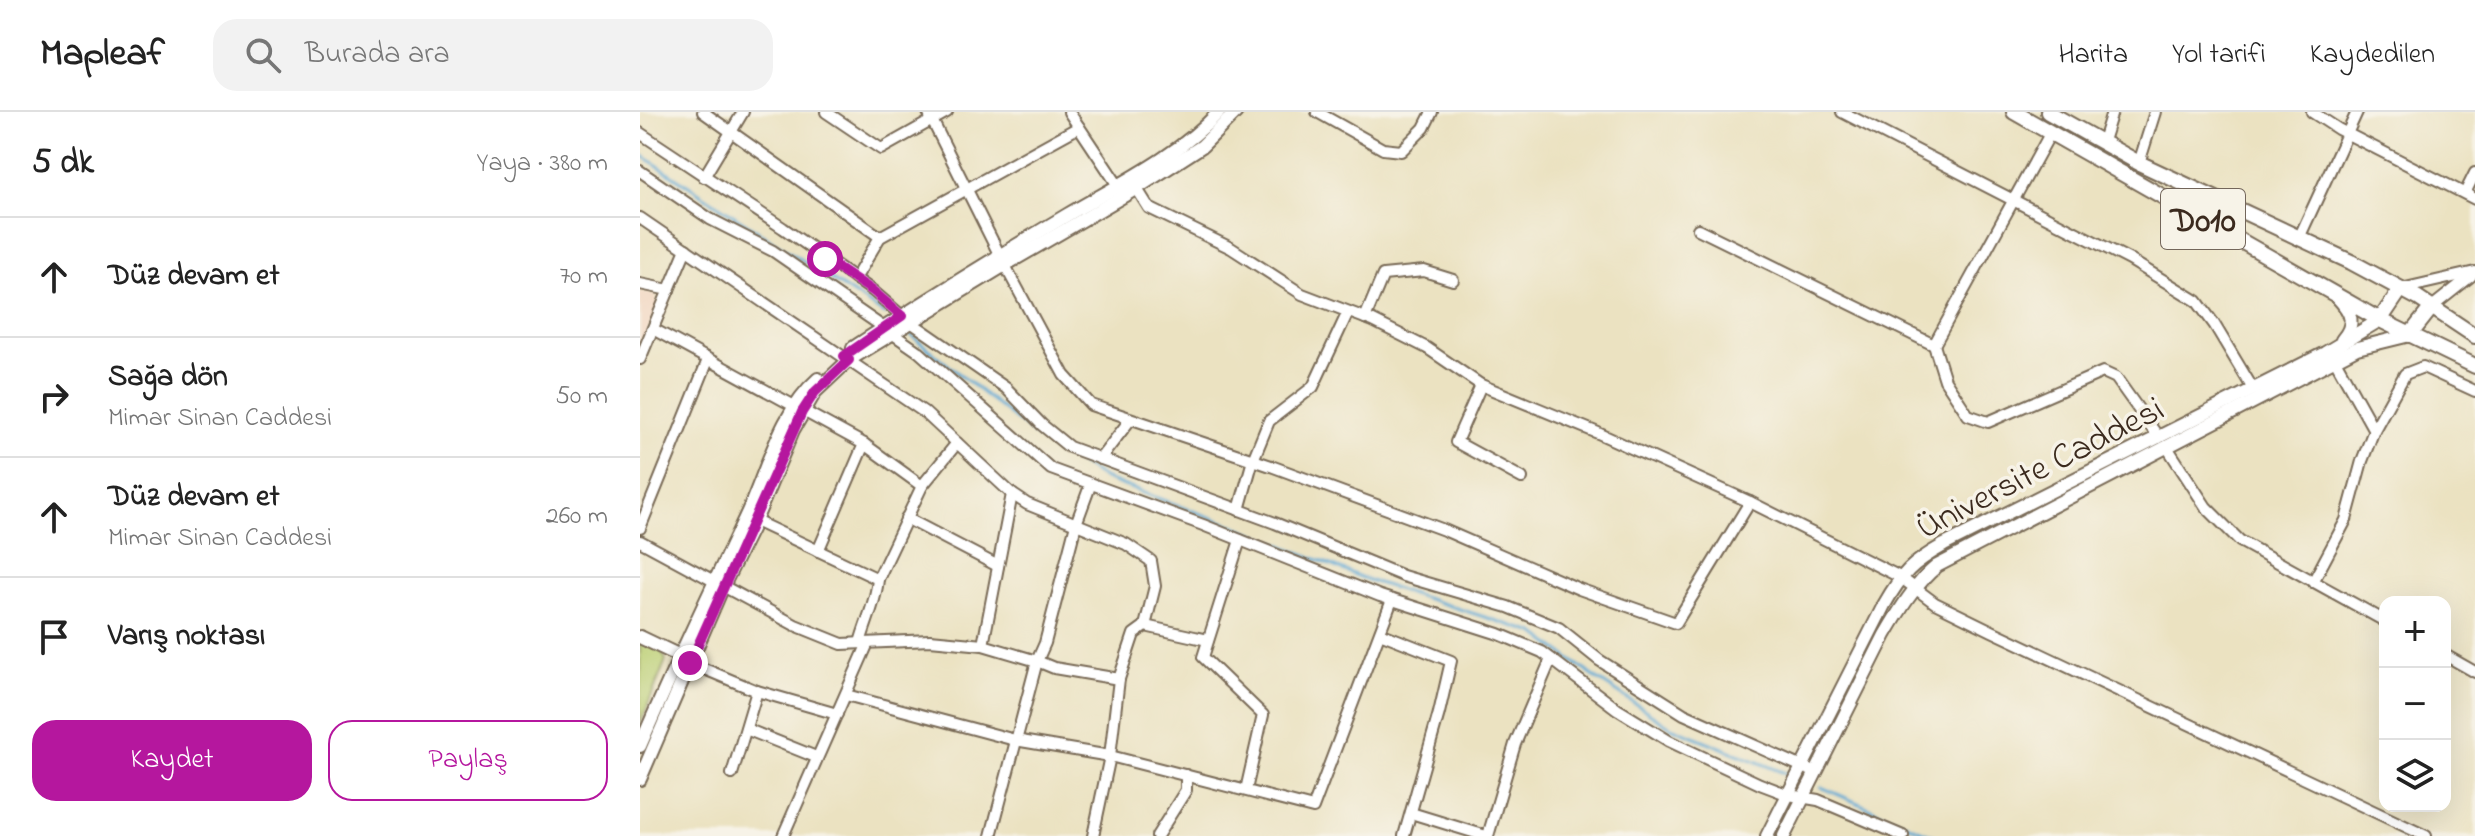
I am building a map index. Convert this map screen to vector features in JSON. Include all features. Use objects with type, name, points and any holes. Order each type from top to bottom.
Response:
[{"type":"highway","name":"D010","points":[[2014,112],[2380,320],[2475,366]]},
{"type":"highway","name":"D010","points":[[2048,112],[2139,163],[2401,289],[2475,336]]},
{"type":"highway","points":[[2380,320],[2401,289]]},
{"type":"highway","points":[[2410,335],[2432,307]]},
{"type":"main road","points":[[640,779],[685,659],[751,518],[806,389],[906,319],[1119,187],[1134,184],[1200,133],[1219,112]]},
{"type":"main road","points":[[1002,260],[1202,146],[1236,112]]},
{"type":"main road","points":[[2333,293],[2345,306],[2352,322],[2350,331],[2335,354]]},
{"type":"main road","name":"Üniversite Caddesi","points":[[1767,836],[1900,577],[1917,562],[1944,545],[2163,442],[2253,389],[2335,354],[2380,320]]},
{"type":"main road","points":[[1784,836],[1885,635],[1927,574],[1953,556],[2163,442],[2335,354],[2410,335]]},
{"type":"main road","points":[[640,637],[685,659]]},
{"type":"main road","points":[[640,746],[685,659]]},
{"type":"street","points":[[703,112],[880,237]]},
{"type":"street","points":[[704,177],[743,112]]},
{"type":"street","points":[[826,112],[881,149],[930,116],[947,112]]},
{"type":"street","points":[[1069,112],[1119,187]]},
{"type":"street","points":[[1317,112],[1383,149],[1401,151],[1424,128],[1432,112]]},
{"type":"street","points":[[1842,112],[2130,260],[2197,301],[2253,389]]},
{"type":"street","points":[[2103,141],[2112,112]]},
{"type":"street","points":[[2139,163],[2155,112]]},
{"type":"street","points":[[2312,112],[2470,196],[2475,173]]},
{"type":"street","points":[[2299,238],[2357,112]]},
{"type":"street","points":[[930,116],[1064,375],[1091,405],[1444,530],[1579,589],[1676,623],[1750,502]]},
{"type":"street","points":[[855,279],[880,237],[1079,127]]},
{"type":"street","points":[[1934,345],[2051,132]]},
{"type":"street","points":[[640,133],[855,279],[906,319],[1006,388],[1069,447],[1239,510],[1403,576],[1508,607],[1559,628],[1599,660],[1684,714],[1816,773]]},
{"type":"street","points":[[640,171],[710,219],[773,251],[919,352],[1024,449],[1051,469],[1392,600],[1499,634],[1542,652],[1617,709],[1669,741],[1746,778],[1789,795],[1818,800],[1903,836]]},
{"type":"street","points":[[1134,184],[1149,208],[1231,248],[1302,294],[1365,318],[1427,348],[1481,385],[1598,433],[1750,502],[1900,577],[1935,603],[2426,836]]},
{"type":"street","points":[[640,218],[924,412],[1012,494],[1027,504],[1126,544],[1151,561],[1155,586],[1145,626],[1134,634],[1119,679],[1110,756],[1093,836]]},
{"type":"street","points":[[1698,229],[1934,345],[1945,380],[1968,415],[1988,422],[2103,372],[2116,378],[2206,507],[2240,541],[2379,618]]},
{"type":"street","points":[[640,359],[686,249]]},
{"type":"street","points":[[1365,318],[1383,275],[1424,271],[1453,280]]},
{"type":"street","points":[[2401,289],[2475,272]]},
{"type":"street","points":[[2432,307],[2475,272]]},
{"type":"street","points":[[640,284],[669,290]]},
{"type":"street","points":[[1239,510],[1253,460],[1269,421],[1313,387],[1348,312]]},
{"type":"street","points":[[653,329],[864,444],[922,486]]},
{"type":"street","points":[[2335,354],[2374,430]]},
{"type":"street","points":[[640,528],[708,360]]},
{"type":"street","points":[[2313,582],[2346,520],[2374,430],[2405,374],[2423,367],[2475,391]]},
{"type":"street","points":[[1481,385],[1456,442],[1522,478]]},
{"type":"street","points":[[1100,459],[1130,420]]},
{"type":"street","points":[[783,836],[846,695],[864,643],[867,619],[876,601],[878,579],[922,486],[957,443]]},
{"type":"street","points":[[818,551],[864,444]]},
{"type":"street","points":[[991,836],[1037,661],[1045,643],[1076,524],[1090,486]]},
{"type":"street","points":[[983,645],[1012,494]]},
{"type":"street","points":[[751,518],[878,579]]},
{"type":"street","points":[[906,518],[998,566]]},
{"type":"street","points":[[1240,540],[1203,657],[1263,715],[1246,790]]},
{"type":"street","points":[[640,541],[795,625],[842,644],[930,640],[983,645],[1054,668],[1119,679]]},
{"type":"street","points":[[846,695],[1015,740],[1110,756],[1313,808],[1392,600]]},
{"type":"street","points":[[1145,626],[1208,640]]},
{"type":"street","points":[[1380,633],[1451,661],[1404,836]]},
{"type":"street","points":[[2451,658],[2475,672]]},
{"type":"street","points":[[685,659],[757,691],[837,714]]},
{"type":"street","points":[[1411,813],[1487,836],[1515,744],[1551,659]]},
{"type":"street","points":[[732,774],[757,691]]},
{"type":"street","points":[[746,729],[816,757]]},
{"type":"street","points":[[1157,836],[1186,790],[1186,775]]},
{"type":"shaded area","points":[[640,291],[655,295],[659,304],[640,348]]},
{"type":"green space","points":[[640,642],[661,650],[666,660],[640,725]]},
{"type":"waterway","points":[[640,154],[884,314]]},
{"type":"waterway","points":[[911,335],[1036,436],[1105,479],[1240,528],[1365,579],[1535,633],[1594,677],[1671,727],[1787,774]]},
{"type":"waterway","points":[[1821,787],[1934,836]]},
{"type":"route","points":[[690,663],[802,412],[815,392],[849,360],[844,356],[902,316],[873,291],[825,259]]}]
